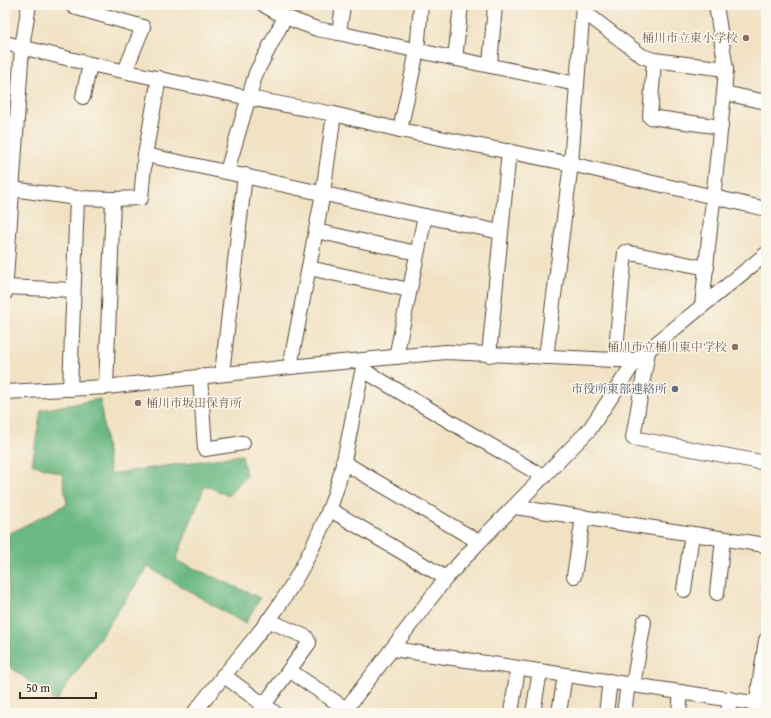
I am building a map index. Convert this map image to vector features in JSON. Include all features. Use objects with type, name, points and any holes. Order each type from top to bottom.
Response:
[{"type":"street","points":[[5,293],[9,189],[22,47],[29,5]]},
{"type":"street","points":[[72,5],[74,7],[104,10],[143,27],[125,71]]},
{"type":"street","points":[[264,5],[285,17],[317,29],[417,52],[490,65],[577,84]]},
{"type":"street","points":[[339,33],[343,5]]},
{"type":"street","points":[[400,130],[417,52],[421,5]]},
{"type":"street","points":[[455,59],[461,5]]},
{"type":"street","points":[[490,65],[495,5]]},
{"type":"street","points":[[702,306],[726,69],[716,5]]},
{"type":"street","points":[[583,8],[642,56],[654,60],[726,69]]},
{"type":"street","points":[[546,357],[571,164],[583,8]]},
{"type":"street","points":[[227,171],[256,73],[285,17]]},
{"type":"street","points":[[5,43],[90,64],[249,98],[334,114],[400,130],[571,164],[766,209]]},
{"type":"street","points":[[654,60],[650,117],[721,127]]},
{"type":"street","points":[[83,97],[90,64]]},
{"type":"street","points":[[9,189],[77,198],[141,198],[145,155],[159,78]]},
{"type":"street","points":[[724,93],[766,102]]},
{"type":"street","points":[[290,367],[323,193],[334,114]]},
{"type":"street","points":[[489,355],[509,151]]},
{"type":"street","points":[[145,155],[227,171],[501,232]]},
{"type":"street","points":[[222,374],[245,175]]},
{"type":"street","points":[[70,389],[77,198]]},
{"type":"street","points":[[106,387],[113,199]]},
{"type":"street","points":[[396,357],[425,216]]},
{"type":"street","points":[[316,231],[417,254]]},
{"type":"street","points":[[615,360],[625,252],[707,268]]},
{"type":"street","points":[[289,670],[345,711],[446,578],[479,542],[589,430],[636,360],[766,254]]},
{"type":"street","points":[[309,268],[409,290]]},
{"type":"street","points":[[5,287],[74,290]]},
{"type":"street","points":[[648,351],[632,438],[766,463]]},
{"type":"street","points":[[5,392],[106,387],[290,367],[364,365],[396,357],[446,352],[636,360]]},
{"type":"street","points":[[194,713],[268,620],[287,592],[312,548],[329,509],[343,462],[364,365]]},
{"type":"street","points":[[364,365],[544,477]]},
{"type":"street","points":[[200,376],[206,449],[243,443]]},
{"type":"street","points":[[343,462],[479,542]]},
{"type":"street","points":[[514,507],[766,545]]},
{"type":"street","points":[[329,509],[446,578]]},
{"type":"street","points":[[574,576],[583,517]]},
{"type":"street","points":[[684,590],[692,534]]},
{"type":"street","points":[[717,593],[723,539]]},
{"type":"street","points":[[223,675],[266,710],[289,670],[309,643],[306,638],[268,620]]},
{"type":"street","points":[[624,713],[644,622]]},
{"type":"street","points":[[393,649],[681,692],[729,706],[759,707],[766,640]]},
{"type":"street","points":[[511,713],[518,668]]},
{"type":"street","points":[[533,713],[540,671]]},
{"type":"street","points":[[559,713],[565,675]]},
{"type":"street","points":[[606,713],[610,681]]},
{"type":"street","points":[[679,713],[681,692]]},
{"type":"green space","points":[[100,399],[110,474],[242,455],[246,476],[228,496],[205,485],[176,560],[260,598],[245,624],[148,567],[56,702],[9,666],[8,534],[67,504],[62,474],[32,464],[41,410]]},
{"type":"place","name":"桶川市立東小学校","points":[[746,38]]},
{"type":"place","name":"桶川市立桶川東中学校","points":[[735,347]]},
{"type":"place","name":"市役所東部連絡所","points":[[675,389]]},
{"type":"place","name":"桶川市坂田保育所","points":[[138,403]]}]
